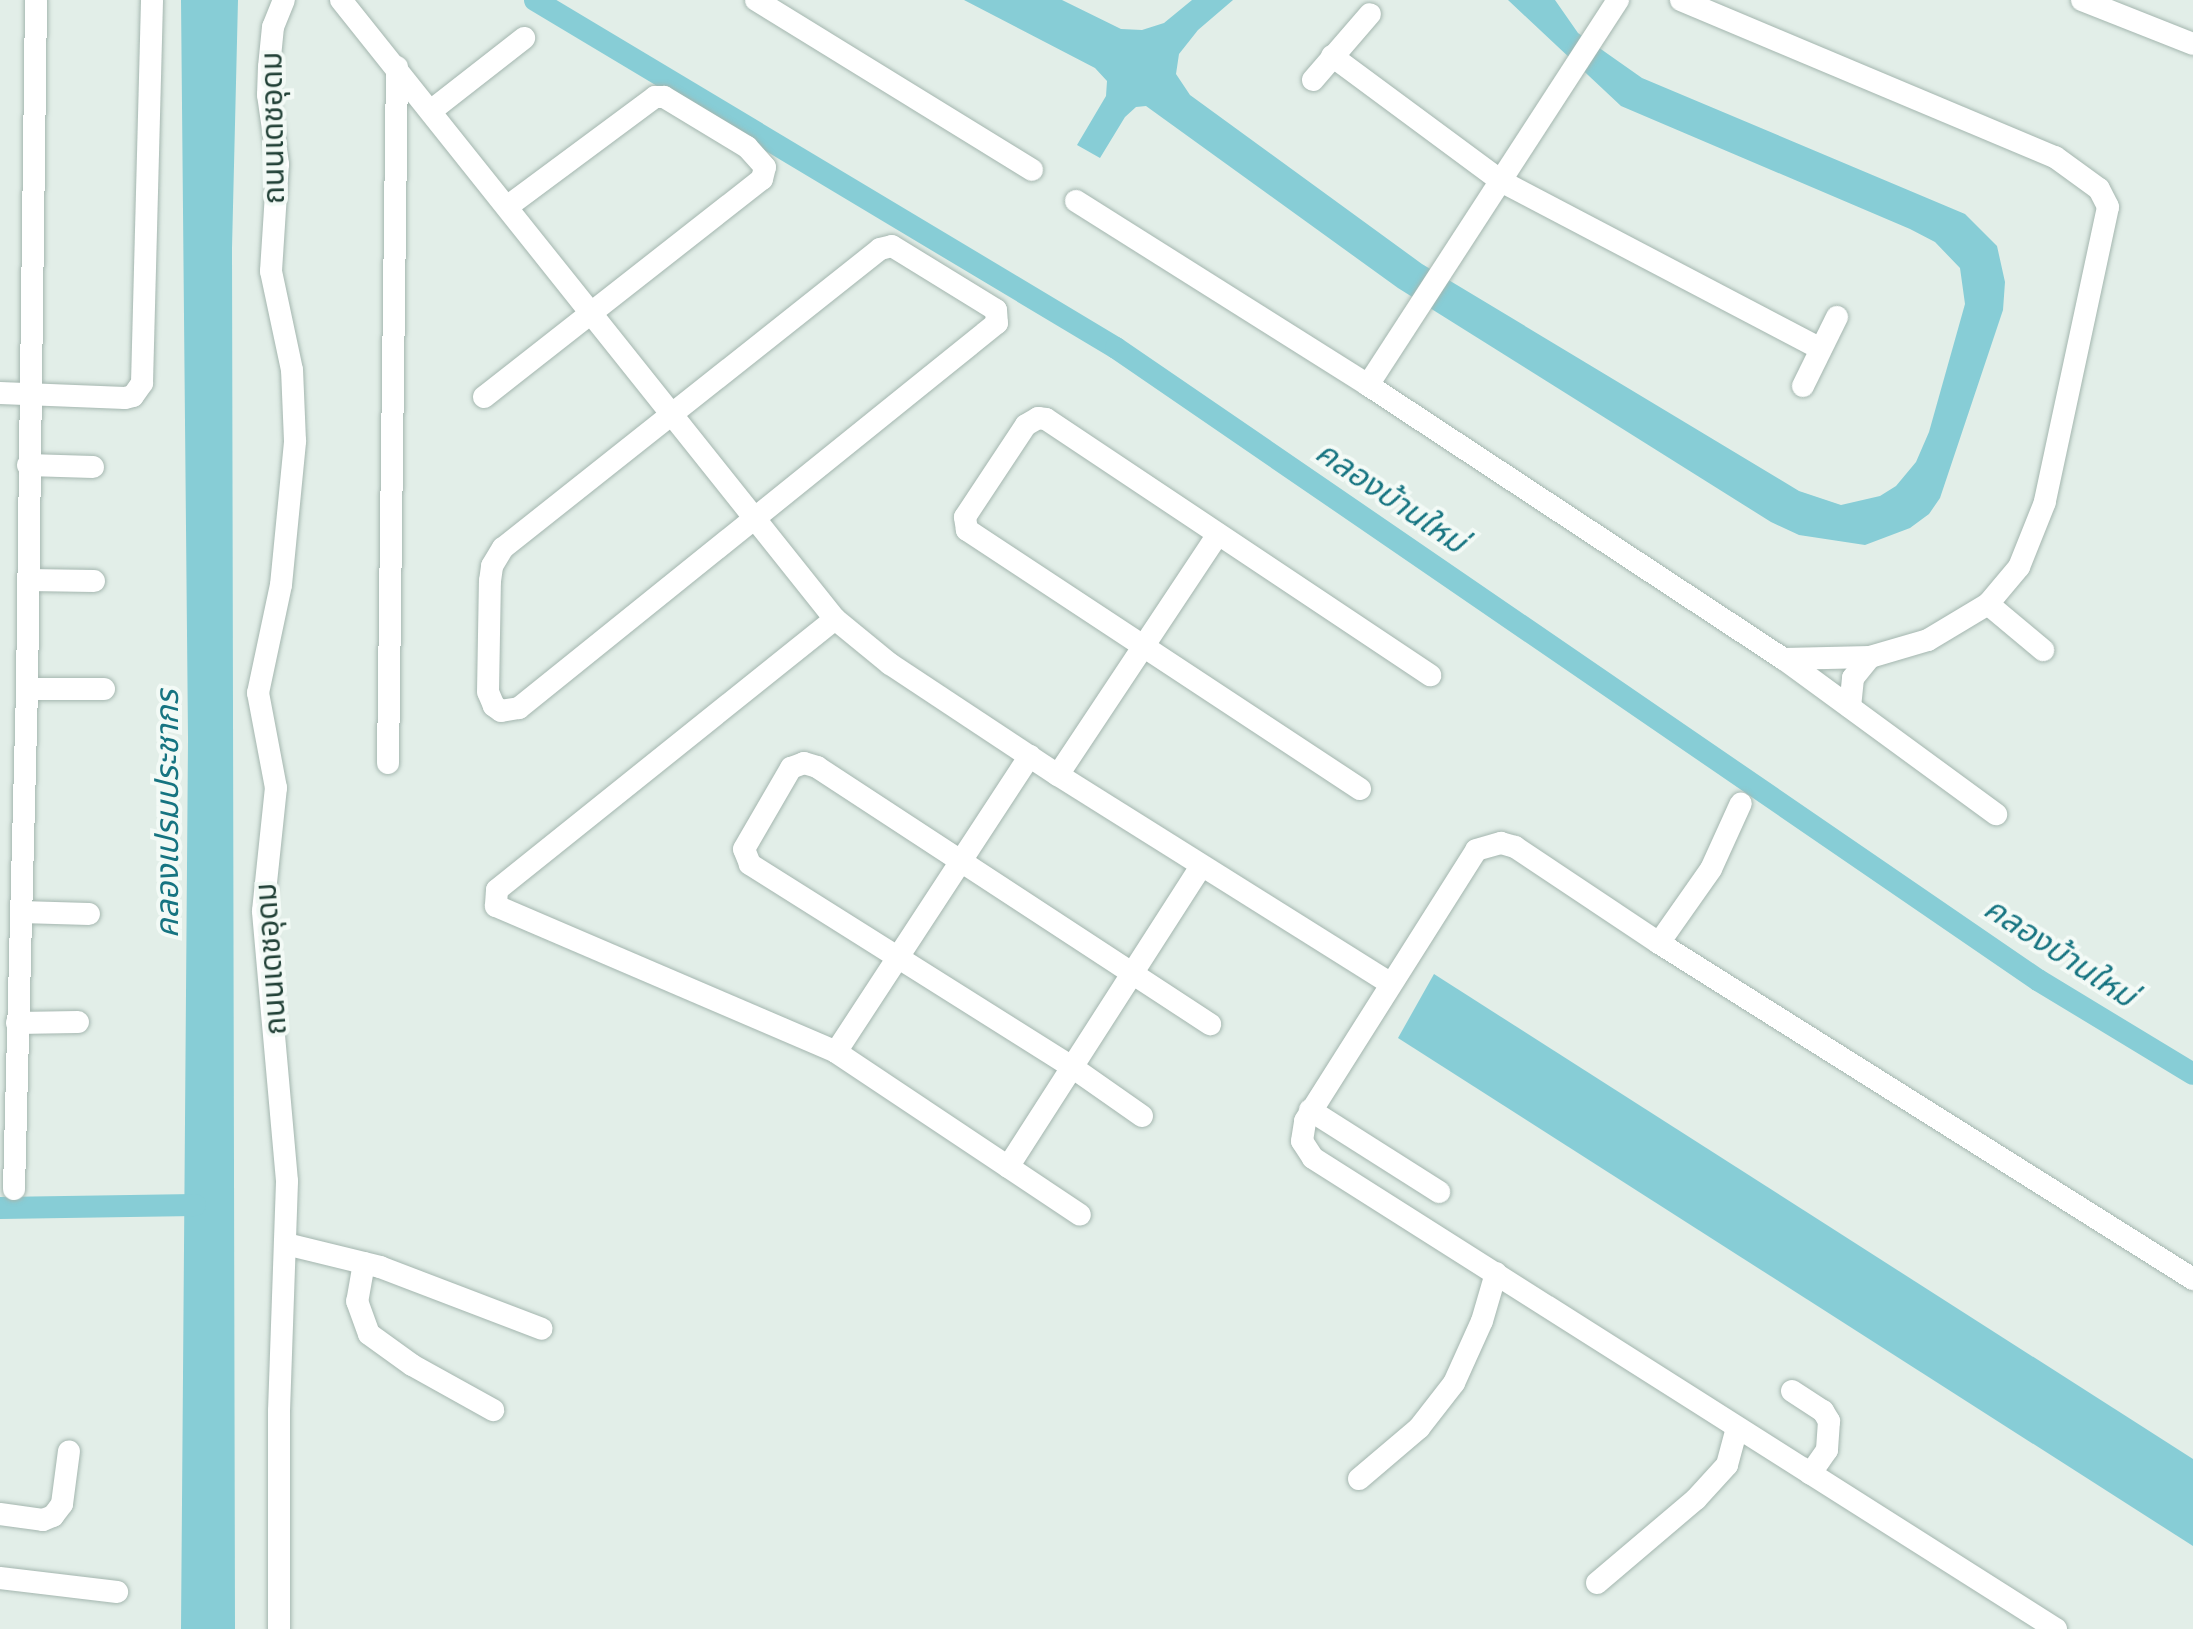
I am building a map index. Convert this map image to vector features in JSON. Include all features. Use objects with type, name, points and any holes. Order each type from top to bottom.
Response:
[{"type":"street","points":[[14,1190],[7,1126],[18,1022],[9,997],[20,912],[27,689],[36,0]]},
{"type":"street","points":[[0,393],[124,398],[133,396],[142,382],[152,0]]},
{"type":"street","name":"ถนนเดชอุดม","points":[[279,1629],[279,1411],[286,1244],[284,1131],[262,894],[276,788],[258,693],[281,585],[295,440],[292,370],[271,272],[278,164],[268,95],[269,67],[273,28],[284,0]]},
{"type":"street","points":[[342,0],[835,619],[890,664],[1058,775],[1390,983]]},
{"type":"street","points":[[756,0],[1032,170]]},
{"type":"street","points":[[1681,0],[2056,157],[2099,189],[2108,207],[2045,502],[2019,567],[1988,604],[1928,640],[1870,657],[1784,660]]},
{"type":"street","points":[[2082,0],[2193,44]]},
{"type":"street","points":[[1368,386],[1596,34],[1608,4]]},
{"type":"street","points":[[1312,80],[1370,14]]},
{"type":"street","points":[[432,110],[524,38]]},
{"type":"street","points":[[1332,56],[1501,181],[1822,349]]},
{"type":"street","points":[[388,763],[396,67]]},
{"type":"street","points":[[484,398],[762,178],[764,163],[664,97],[655,98],[508,207]]},
{"type":"street","points":[[1076,201],[1368,386],[1784,660],[1996,814]]},
{"type":"street","points":[[880,248],[897,248],[996,310],[997,323],[753,516],[519,708],[501,711],[494,706],[488,692],[490,580],[496,557],[880,248]]},
{"type":"street","points":[[1803,386],[1837,316]]},
{"type":"street","points":[[1360,789],[1141,648],[964,526],[965,517],[1026,425],[1038,418],[1046,419],[1430,674]]},
{"type":"street","points":[[28,465],[93,467]]},
{"type":"street","points":[[1058,775],[1218,534]]},
{"type":"street","points":[[28,580],[94,581]]},
{"type":"street","points":[[1988,604],[2043,650]]},
{"type":"street","points":[[835,619],[585,816],[497,890],[495,902],[507,914],[836,1052],[1080,1215]]},
{"type":"street","points":[[1850,707],[1854,678],[1870,657]]},
{"type":"street","points":[[27,689],[104,689]]},
{"type":"street","points":[[836,1052],[1030,756]]},
{"type":"street","points":[[1142,1116],[1072,1067],[745,860],[744,849],[791,768],[804,763],[817,766],[1210,1024]]},
{"type":"street","points":[[1659,943],[1711,869],[1741,803]]},
{"type":"street","points":[[2056,1629],[1313,1158],[1302,1141],[1310,1110],[1476,850],[1488,844],[1516,847],[1659,943],[2193,1280]]},
{"type":"street","points":[[1008,1167],[1202,866]]},
{"type":"street","points":[[20,912],[89,914]]},
{"type":"street","points":[[18,1022],[78,1022]]},
{"type":"street","points":[[1310,1110],[1438,1192]]},
{"type":"street","points":[[286,1244],[364,1263],[542,1330]]},
{"type":"street","points":[[364,1263],[358,1301],[369,1334],[412,1365],[493,1410]]},
{"type":"street","points":[[1359,1479],[1419,1428],[1454,1383],[1472,1348],[1496,1273]]},
{"type":"street","points":[[1792,1391],[1823,1411],[1830,1421],[1827,1450],[1810,1474]]},
{"type":"street","points":[[1597,1583],[1696,1499],[1726,1465],[1737,1428]]},
{"type":"street","points":[[0,1514],[43,1520],[53,1516],[62,1504],[69,1451]]},
{"type":"street","points":[[0,1578],[117,1592]]},
{"type":"water","points":[[181,0],[238,0],[232,248],[235,1629],[181,1629],[188,739]]},
{"type":"water","points":[[964,0],[1062,0],[1121,29],[1142,30],[1164,23],[1192,0],[1233,0],[1198,30],[1179,54],[1176,74],[1190,95],[1422,264],[1799,491],[1841,505],[1880,496],[1896,486],[1916,462],[1929,432],[1965,304],[1960,268],[1935,242],[1910,229],[1621,106],[1508,0],[1555,0],[1578,33],[1642,78],[1965,214],[1997,246],[2005,282],[2003,310],[1940,498],[1929,514],[1910,528],[1865,545],[1799,535],[1771,522],[1398,288],[1146,106],[1136,107],[1125,117],[1100,158],[1077,145],[1106,96],[1107,81],[1095,68]]},
{"type":"water","points":[[1434,974],[2193,1459],[2193,1546],[1398,1038]]},
{"type":"waterway","name":"คลองบ้านใหม่","points":[[535,0],[1116,348],[2038,980],[2193,1074]]},
{"type":"waterway","points":[[0,1208],[195,1205]]},
{"type":"water label","name":"คลองเปรมประชากร","points":[[167,814]]}]
